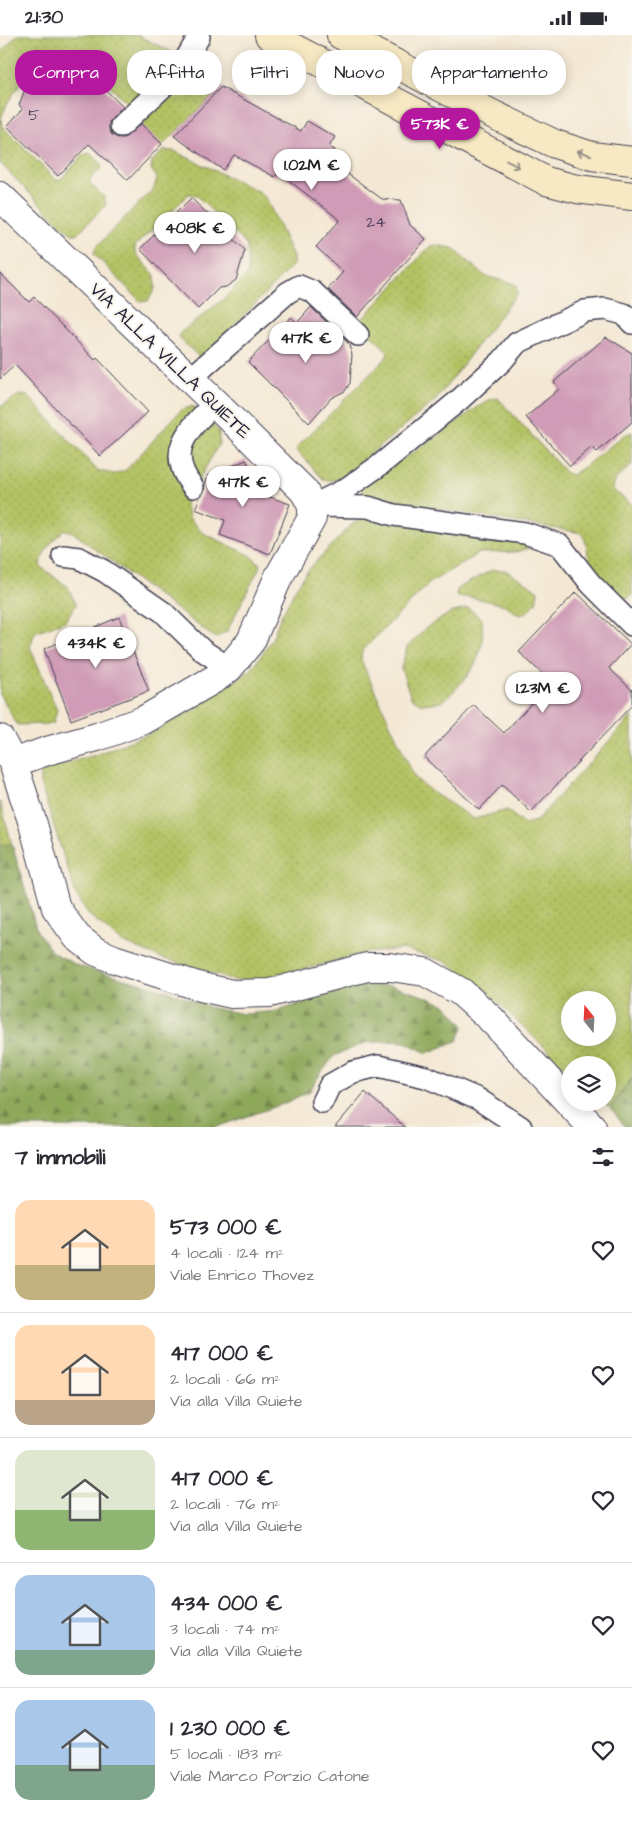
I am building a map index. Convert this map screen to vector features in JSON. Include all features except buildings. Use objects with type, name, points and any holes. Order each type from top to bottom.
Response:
[{"type":"street","points":[[268,35],[546,181],[577,189],[632,196]]},
{"type":"street","points":[[341,35],[492,114],[555,144],[592,156],[632,161]]},
{"type":"street","name":"VIA ALLA VILLA QUIETE","points":[[0,196],[304,491],[312,506]]},
{"type":"street","points":[[13,763],[144,720],[208,683],[229,668],[252,641],[278,578],[312,518],[312,506]]},
{"type":"street","points":[[0,739],[13,763],[33,824],[56,908],[77,937],[95,951],[201,987],[232,994],[260,995],[276,992],[367,967],[390,967],[425,972],[461,992],[492,1020],[592,1127]]},
{"type":"lane","points":[[120,126],[166,83],[187,57],[199,37]]},
{"type":"lane","points":[[190,379],[287,293],[299,286],[313,292],[358,335]]},
{"type":"lane","points":[[312,506],[344,489],[380,465],[458,401],[502,361],[517,343],[586,311],[605,309],[624,314],[632,323]]},
{"type":"lane","points":[[193,487],[181,468],[181,447],[187,433],[215,403]]},
{"type":"lane","points":[[312,506],[368,507],[394,515],[525,533],[560,545],[591,584],[632,625]]},
{"type":"lane","points":[[63,556],[79,558],[104,571],[163,613],[202,650],[229,668]]},
{"type":"lane","points":[[322,1101],[330,1085],[353,1072],[378,1065],[426,1077],[478,1099],[521,1127]]},
{"type":"green space","points":[[17,35],[137,35],[168,50],[127,50],[127,95],[213,95],[161,147],[154,145],[129,122],[131,107],[117,93],[117,50],[15,50],[15,92],[1,118],[2,126],[56,180],[61,179],[83,155],[89,153],[100,162],[102,168],[91,178],[90,183],[104,197],[106,205],[77,234],[72,234],[0,163],[0,53]]},
{"type":"green space","points":[[164,150],[174,151],[260,192],[266,198],[293,256],[293,265],[204,356],[198,356],[179,338],[180,333],[221,301],[248,274],[247,246],[196,195],[189,194],[135,246],[135,253],[155,275],[155,289],[148,301],[141,302],[94,254],[95,248],[154,188],[157,178],[151,169],[152,161]]},
{"type":"green space","points":[[430,246],[453,248],[485,276],[515,284],[518,292],[436,400],[347,473],[333,481],[323,479],[297,451],[297,447],[386,358],[388,352],[366,330],[361,321]]},
{"type":"green space","points":[[19,395],[28,396],[98,471],[115,474],[126,470],[181,410],[193,406],[219,431],[219,444],[185,504],[190,519],[203,533],[250,555],[261,565],[227,631],[216,638],[71,531],[64,530],[43,556],[40,566],[68,587],[76,605],[65,621],[35,632],[30,647],[57,710],[53,724],[17,725],[0,695],[0,407]]},
{"type":"green space","points":[[498,398],[566,473],[572,475],[624,435],[632,432],[632,465],[615,480],[612,487],[614,491],[632,504],[632,595],[629,598],[621,599],[592,568],[582,533],[366,497],[362,494],[363,487],[481,405],[491,399]]},
{"type":"green space","points":[[369,516],[522,542],[530,545],[529,548],[516,552],[479,553],[431,582],[362,651],[361,660],[415,778],[432,792],[474,819],[507,810],[524,824],[536,821],[632,716],[632,1078],[616,1100],[616,1056],[561,1056],[561,1063],[482,987],[447,962],[403,949],[364,953],[268,979],[237,981],[161,958],[122,942],[89,915],[76,895],[40,783],[40,773],[49,768],[95,755],[151,733],[192,711],[252,669],[272,639],[280,618],[295,589],[308,570],[352,524]]},
{"type":"green space","points":[[492,570],[505,570],[529,584],[538,591],[536,603],[526,613],[519,615],[505,605],[469,597],[458,597],[456,594],[458,588]]},
{"type":"green space","points":[[468,608],[482,619],[483,633],[481,645],[479,656],[474,665],[461,683],[443,702],[422,704],[411,698],[401,668],[407,647],[427,627],[450,613]]},
{"type":"green space","points":[[0,802],[12,844],[0,846]]},
{"type":"green space","points":[[12,844],[37,931],[52,952],[78,966],[168,991],[212,1008],[244,1014],[278,1011],[355,985],[391,986],[446,1005],[464,1026],[457,1041],[427,1053],[405,1042],[384,1041],[365,1043],[334,1056],[310,1091],[283,1104],[217,1127],[0,1127],[0,846]]},
{"type":"green space","points":[[632,1078],[632,1127],[625,1127],[612,1111],[616,1111],[616,1100]]}]
